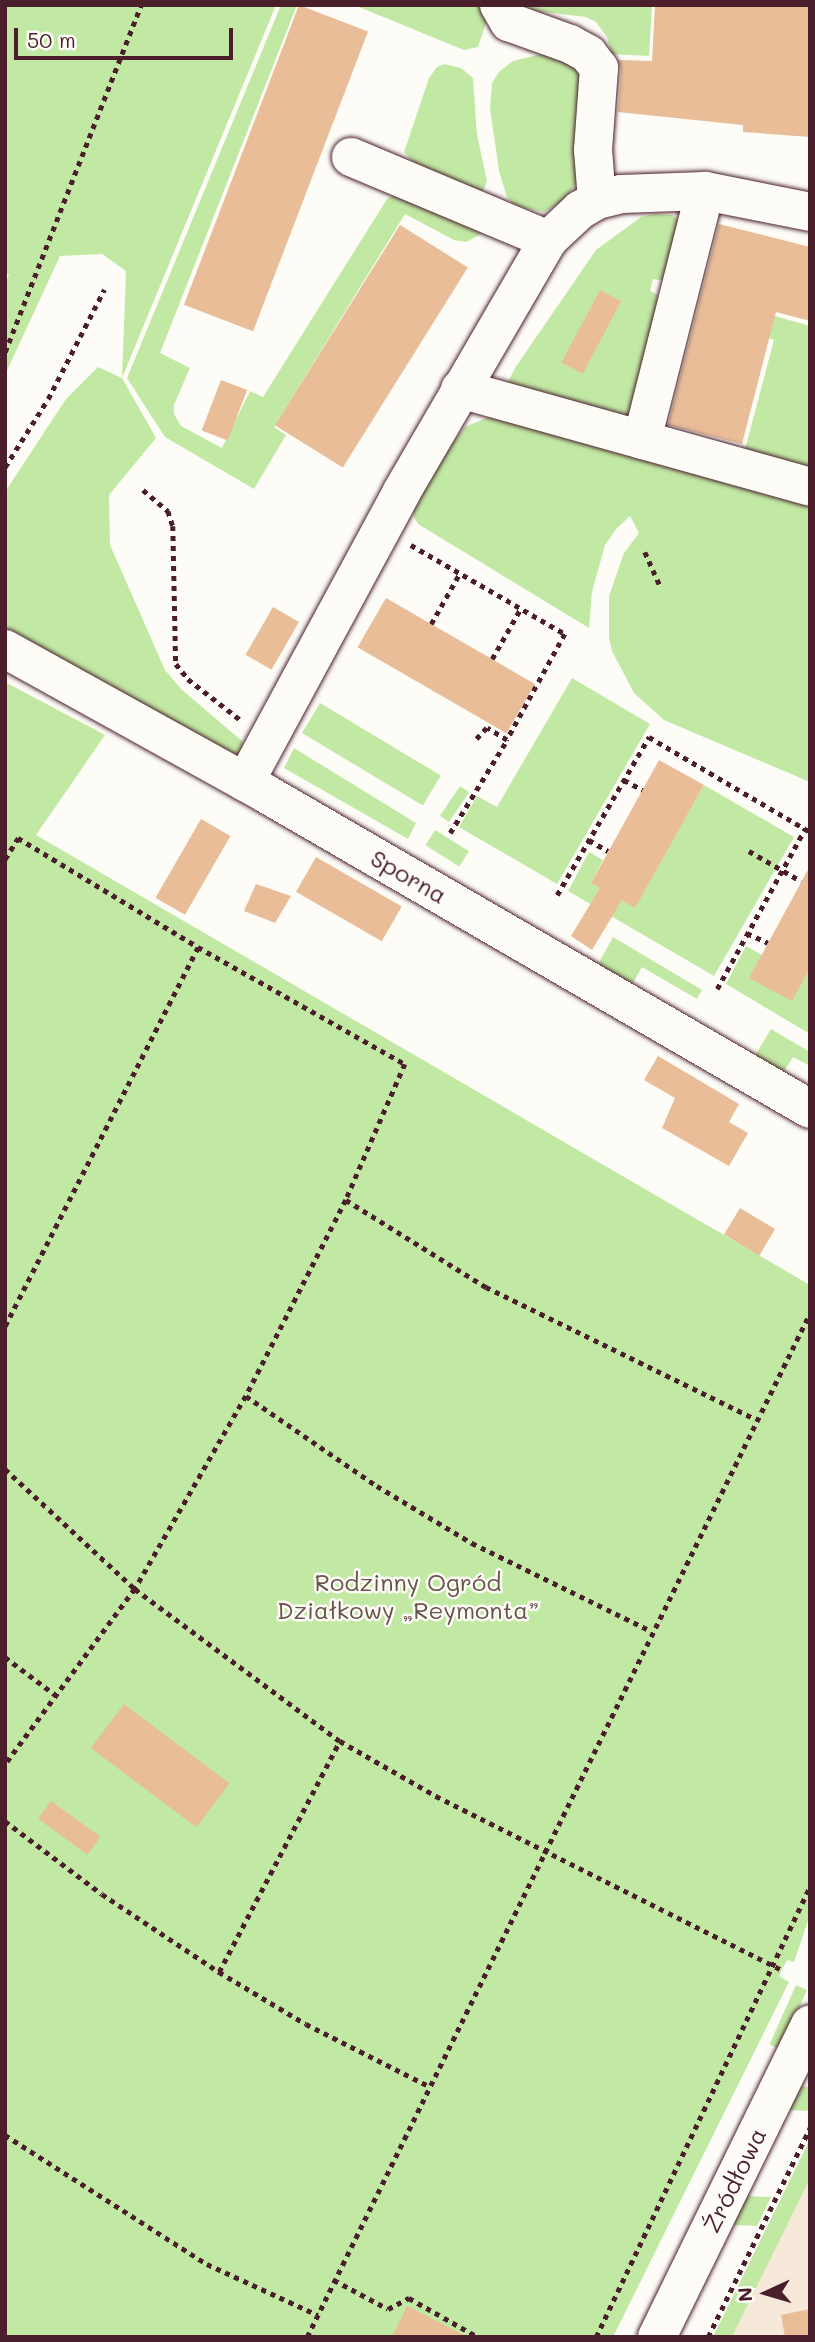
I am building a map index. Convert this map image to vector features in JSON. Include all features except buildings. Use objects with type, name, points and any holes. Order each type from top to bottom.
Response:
[{"type":"street","points":[[499,5],[509,22],[570,44],[588,54],[599,68],[593,150],[593,178],[597,200]]},
{"type":"street","points":[[351,157],[548,240]]},
{"type":"street","points":[[642,440],[705,191]]},
{"type":"street","points":[[245,782],[460,389],[548,240],[580,210],[597,200],[635,193],[705,191],[810,212]]},
{"type":"street","points":[[460,389],[810,486]]},
{"type":"street","name":"Sporna","points":[[5,649],[245,782],[810,1109]]},
{"type":"street","name":"Źródłowa","points":[[657,2337],[810,2024]]},
{"type":"path","points":[[5,352],[65,205],[141,5]]},
{"type":"path","points":[[5,467],[48,399],[104,290]]},
{"type":"path","points":[[143,490],[169,511],[173,526],[176,664],[188,679],[268,741]]},
{"type":"path","points":[[401,545],[410,544],[565,634],[507,740],[450,834]]},
{"type":"path","points":[[645,552],[662,587]]},
{"type":"path","points":[[431,624],[460,573]]},
{"type":"path","points":[[492,659],[521,608]]},
{"type":"path","points":[[477,740],[487,728],[507,740]]},
{"type":"path","points":[[557,895],[649,737],[807,830],[717,989]]},
{"type":"path","points":[[624,780],[643,790]]},
{"type":"path","points":[[5,859],[18,838],[198,947],[405,1064],[346,1200],[246,1396],[135,1589],[5,1765]]},
{"type":"path","points":[[589,840],[608,851]]},
{"type":"path","points":[[749,851],[801,881]]},
{"type":"path","points":[[747,933],[768,943]]},
{"type":"path","points":[[5,1326],[198,947]]},
{"type":"path","points":[[346,1200],[486,1287],[756,1419]]},
{"type":"path","points":[[307,2337],[546,1852],[651,1631],[810,1313]]},
{"type":"path","points":[[246,1396],[377,1486],[472,1543],[651,1631]]},
{"type":"path","points":[[5,1469],[135,1589],[340,1741],[436,1796],[782,1970]]},
{"type":"path","points":[[5,1657],[57,1696]]},
{"type":"path","points":[[219,1972],[340,1741]]},
{"type":"path","points":[[5,1821],[102,1894],[219,1972],[306,2024],[429,2086]]},
{"type":"path","points":[[596,2337],[810,1886]]},
{"type":"path","points":[[708,2337],[810,2128]]},
{"type":"path","points":[[5,2135],[207,2264],[318,2315]]},
{"type":"path","points":[[334,2280],[388,2309],[409,2298],[478,2337]]},
{"type":"shaded area","points":[[810,2179],[810,2337],[732,2337]]},
{"type":"green space","points":[[5,5],[276,5],[122,378],[126,271],[102,254],[60,256],[5,375],[5,285],[9,274],[5,273]]},
{"type":"green space","points":[[281,5],[297,5],[160,353],[190,368],[174,405],[174,414],[181,426],[222,448],[250,391],[263,397],[387,199],[395,194],[478,225],[481,234],[466,242],[454,240],[405,214],[274,427],[286,435],[254,489],[165,437],[127,378]]},
{"type":"green space","points":[[354,5],[486,5],[488,17],[478,47],[464,50]]},
{"type":"green space","points":[[527,5],[652,5],[649,56],[611,54],[607,37],[596,22],[586,17],[535,11]]},
{"type":"green space","points":[[546,53],[583,71],[580,177],[565,200],[544,212],[515,206],[507,197],[499,171],[490,108],[492,83],[499,72],[513,61]]},
{"type":"green space","points":[[444,64],[461,68],[473,78],[477,135],[487,181],[483,191],[475,192],[420,170],[404,152],[429,78],[437,67]]},
{"type":"green space","points":[[654,214],[673,215],[683,226],[667,281],[653,279],[650,291],[664,298],[667,307],[626,423],[512,391],[508,382],[515,368],[596,250],[641,217]]},
{"type":"green space","points":[[768,314],[810,326],[810,473],[744,453],[774,340],[764,336]]},
{"type":"green space","points":[[98,367],[122,378],[156,438],[109,495],[110,545],[165,670],[181,689],[242,741],[245,748],[239,754],[225,757],[5,636],[5,492],[66,399]]},
{"type":"green space","points":[[494,415],[787,498],[810,507],[810,782],[664,720],[634,693],[612,651],[609,638],[609,596],[624,553],[639,533],[630,516],[616,529],[605,545],[592,592],[589,628],[418,524],[413,515],[416,502],[453,442],[465,427]]},
{"type":"green space","points":[[572,678],[650,724],[557,884],[459,827],[477,796],[497,807]]},
{"type":"green space","name":"Rodzinny Ogród Działkowy „Reymonta”","points":[[5,682],[105,735],[36,835],[810,1285],[810,1915],[794,1962],[787,1960],[779,1976],[789,1982],[613,2337],[5,2337]]},
{"type":"green space","points":[[320,703],[441,776],[423,806],[302,733]]},
{"type":"green space","points":[[294,748],[416,823],[408,839],[284,768]]},
{"type":"green space","points":[[704,785],[794,837],[714,976],[568,891],[589,852],[603,860],[591,883],[635,907]]},
{"type":"green space","points":[[460,786],[469,792],[449,822],[440,816]]},
{"type":"green space","points":[[435,830],[469,851],[459,866],[425,845]]},
{"type":"green space","points":[[613,937],[702,990],[697,999],[642,967],[629,990],[595,970]]},
{"type":"green space","points":[[746,946],[762,955],[810,968],[810,1034],[726,984]]},
{"type":"green space","points":[[771,1029],[810,1052],[810,1066],[793,1057],[780,1078],[752,1061]]},
{"type":"green space","points":[[796,1985],[807,1990],[781,2049],[770,2044]]},
{"type":"green space","points":[[800,2086],[810,2087],[810,2111],[788,2110]]},
{"type":"green space","points":[[810,2139],[810,2179],[732,2337],[713,2337]]},
{"type":"green space","points":[[746,2196],[771,2197],[757,2226],[733,2225]]}]
